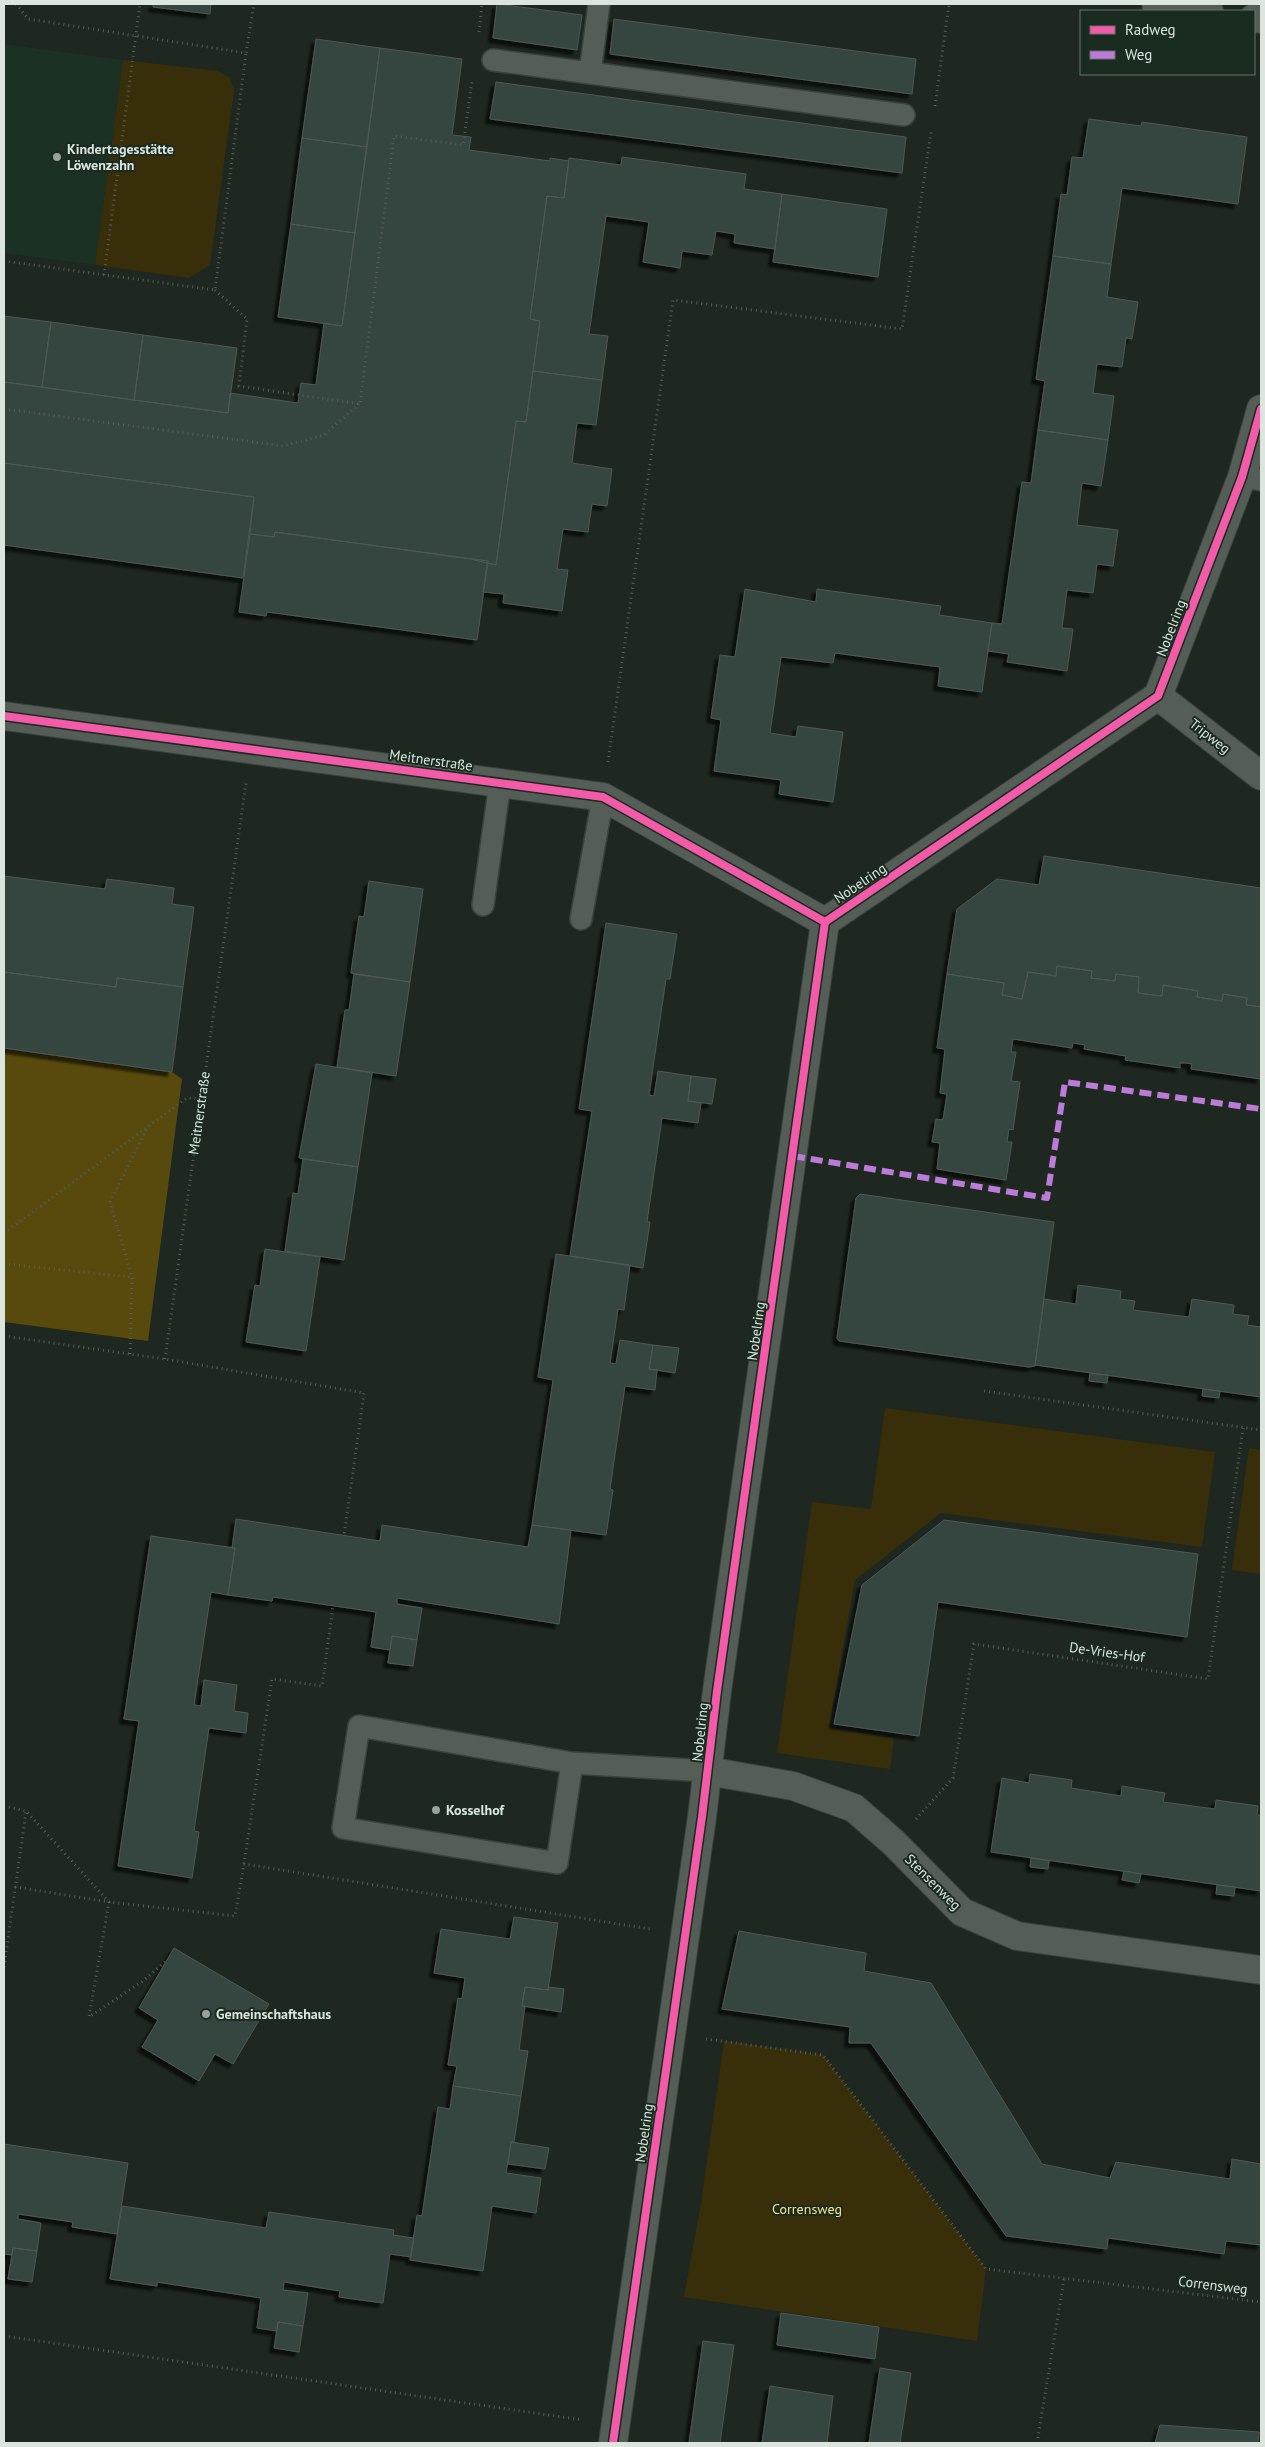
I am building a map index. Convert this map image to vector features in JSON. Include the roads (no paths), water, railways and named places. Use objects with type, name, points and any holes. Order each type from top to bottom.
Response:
[{"type":"street","points":[[1156,4],[1201,10]]},
{"type":"street","name":"Nobelring","points":[[614,2434],[825,922],[1158,696],[1252,478],[1261,409]]},
{"type":"street","name":"Tripweg","points":[[1158,696],[1261,776]]},
{"type":"street","name":"Meitnerstraße","points":[[4,716],[603,797],[825,922]]},
{"type":"street","name":"Stensenweg","points":[[708,1771],[793,1786],[854,1808],[894,1843],[962,1912],[1017,1936],[1261,1970]]},
{"type":"lane","points":[[590,73],[599,4]]},
{"type":"lane","points":[[493,60],[904,115]]},
{"type":"lane","points":[[482,905],[500,783]]},
{"type":"lane","points":[[581,919],[603,797]]},
{"type":"lane","points":[[572,1763],[557,1863],[343,1828],[359,1726],[572,1763],[708,1771]]},
{"type":"place","name":"Kindertagesstätte Löwenzahn","points":[[57,157]]},
{"type":"place","name":"Kosselhof","points":[[436,1810]]},
{"type":"place","name":"Gemeinschaftshaus","points":[[206,2014]]},
{"type":"park label","name":"Corrensweg","points":[[807,2209]]}]
